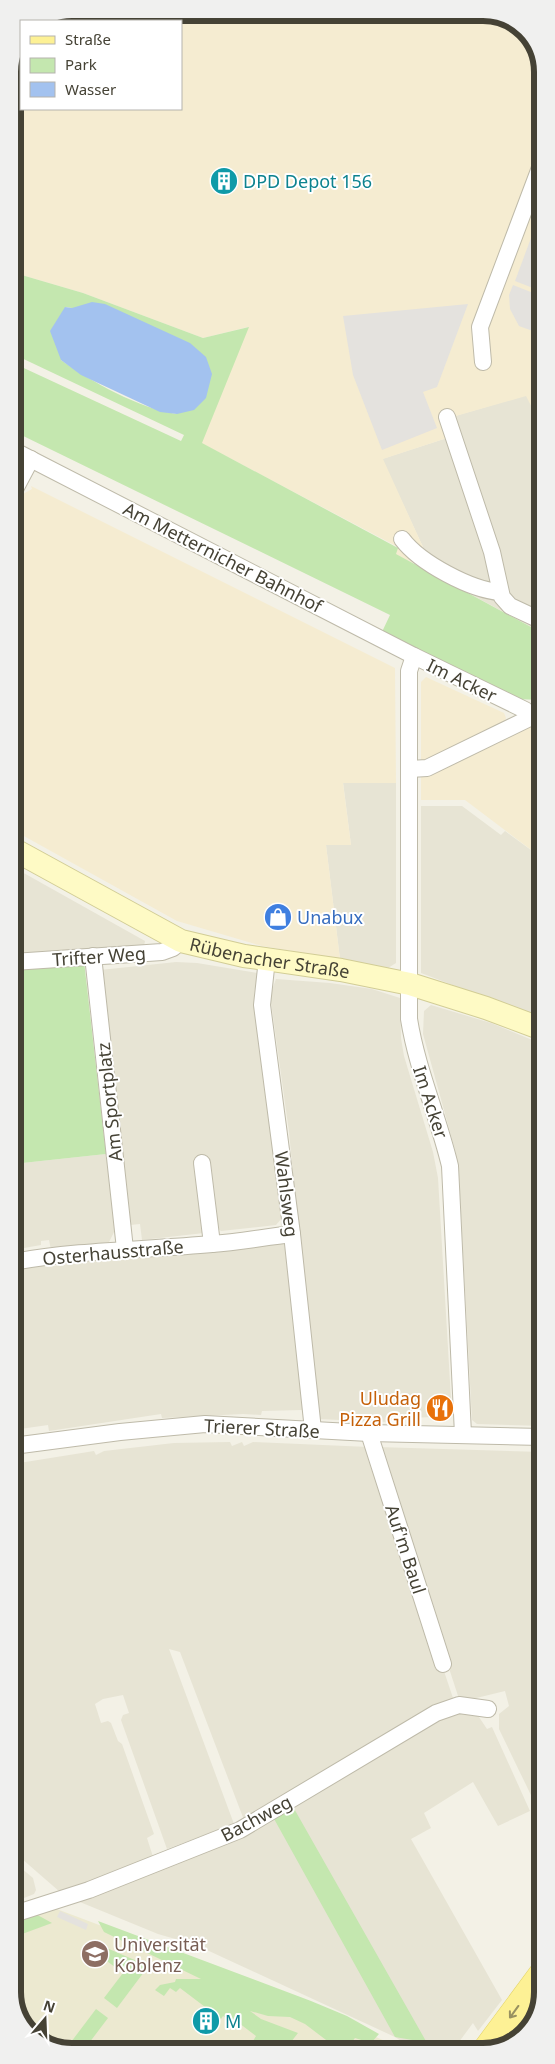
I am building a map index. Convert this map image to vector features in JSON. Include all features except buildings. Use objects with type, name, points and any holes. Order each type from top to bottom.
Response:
[{"type":"main road","name":"Rübenacher Straße","points":[[21,853],[181,941],[267,959],[335,969],[410,984],[477,1005],[534,1026]]},
{"type":"main road","points":[[491,2042],[534,1984]]},
{"type":"street","points":[[483,362],[480,327],[534,184]]},
{"type":"street","points":[[446,417],[492,552],[500,592],[510,606],[534,617]]},
{"type":"street","name":"Am Metternicher Bahnhof","points":[[21,454],[414,656]]},
{"type":"street","points":[[21,478],[31,460]]},
{"type":"street","points":[[402,539],[424,559],[470,585],[487,591],[500,592]]},
{"type":"street","name":"Im Acker","points":[[462,1434],[450,1166],[442,1134],[414,1047],[409,1019],[409,671],[414,656],[534,713]]},
{"type":"street","name":"Im Acker","points":[[410,770],[427,768],[534,715]]},
{"type":"street","name":"Trifter Weg","points":[[21,961],[162,952],[173,948],[181,941]]},
{"type":"street","name":"Am Sportplatz","points":[[94,956],[125,1249]]},
{"type":"street","name":"Wahlsweg","points":[[267,959],[262,1005],[292,1234],[313,1430]]},
{"type":"street","points":[[202,1163],[212,1244]]},
{"type":"street","name":"Osterhausstraße","points":[[21,1260],[45,1256],[125,1249],[212,1244],[292,1234]]},
{"type":"street","name":"Trierer Straße","points":[[21,1445],[120,1432],[205,1424],[369,1433],[534,1437]]},
{"type":"street","name":"Auf'm Baul","points":[[369,1433],[443,1664]]},
{"type":"street","name":"Bachweg","points":[[21,1912],[89,1890],[240,1830],[436,1713],[459,1705],[488,1709]]},
{"type":"shaded area","points":[[182,21],[486,21],[508,28],[527,47],[534,72],[534,412],[526,396],[442,420],[447,438],[383,459],[423,547],[415,564],[395,554],[398,547],[201,443],[248,327],[203,338],[83,293],[21,274],[21,110],[182,110]]},
{"type":"shaded area","points":[[534,230],[534,288],[515,281]]},
{"type":"shaded area","points":[[513,285],[534,293],[534,331],[519,326],[510,309],[509,295]]},
{"type":"shaded area","points":[[468,304],[437,387],[423,392],[437,428],[382,450],[353,375],[343,316]]},
{"type":"shaded area","points":[[527,395],[534,410],[534,629],[415,564],[423,547],[382,459],[447,438],[441,420]]},
{"type":"shaded area","points":[[31,486],[395,668],[396,783],[343,783],[351,845],[326,845],[340,959],[262,946],[177,921],[21,834],[21,498],[23,494],[32,489]]},
{"type":"shaded area","points":[[426,677],[504,713],[506,718],[502,726],[421,764],[421,682]]},
{"type":"shaded area","points":[[534,721],[534,852],[465,800],[421,800],[421,774]]},
{"type":"shaded area","points":[[343,782],[396,783],[396,963],[388,968],[340,959],[326,845],[351,845]]},
{"type":"shaded area","points":[[421,806],[462,806],[501,835],[505,831],[534,852],[534,1016],[421,973]]},
{"type":"shaded area","points":[[21,871],[145,941],[144,946],[21,958]]},
{"type":"shaded area","points":[[176,962],[197,963],[257,973],[254,996],[255,1012],[282,1218],[276,1225],[221,1231],[216,1227],[205,1156],[195,1158],[204,1233],[142,1240],[140,1224],[130,1225],[100,970]]},
{"type":"shaded area","points":[[276,979],[330,983],[372,989],[400,998],[401,1038],[404,1056],[433,1152],[438,1178],[452,1416],[391,1419],[390,1422],[317,1419],[289,1132],[270,995]]},
{"type":"shaded area","points":[[431,1005],[491,1023],[534,1041],[534,1426],[477,1424],[472,1420],[459,1177],[455,1150],[423,1034],[424,1011]]},
{"type":"shaded area","points":[[106,1154],[115,1230],[109,1242],[51,1250],[49,1240],[41,1241],[41,1245],[21,1249],[21,1163]]},
{"type":"shaded area","points":[[284,1242],[301,1380],[302,1410],[262,1411],[261,1415],[243,1414],[162,1418],[161,1414],[49,1431],[48,1425],[21,1429],[21,1268],[45,1264],[45,1267],[127,1257],[128,1259]]},
{"type":"shaded area","points":[[230,1442],[232,1446],[242,1442],[244,1446],[253,1442],[369,1447],[453,1698],[244,1820],[180,1652],[169,1649],[234,1824],[167,1849],[121,1720],[123,1715],[129,1713],[123,1695],[103,1699],[95,1704],[101,1723],[108,1721],[111,1723],[118,1741],[122,1744],[154,1834],[147,1838],[154,1860],[60,1892],[21,1858],[21,1463],[94,1451],[96,1455],[104,1451],[174,1443]]},
{"type":"shaded area","points":[[377,1447],[534,1452],[534,1801],[499,1729],[499,1714],[509,1706],[505,1691],[460,1702]]},
{"type":"shaded area","points":[[462,1710],[477,1714],[487,1729],[492,1727],[530,1811],[498,1826],[473,1782],[424,1813],[431,1828],[411,1839],[502,2000],[478,2031],[473,2023],[458,2043],[404,2043],[196,1945],[158,1934],[75,1900],[191,1855],[439,1719]]},
{"type":"shaded area","points":[[21,1868],[33,1878],[36,1890],[34,1894],[21,1899]]},
{"type":"shaded area","name":"Universität Koblenz","points":[[54,1908],[264,1987],[388,2043],[69,2043],[53,2039],[32,2023],[22,2001],[21,1917]]},
{"type":"shaded area","points":[[60,1911],[88,1924],[86,1930],[57,1917]]},
{"type":"green space","points":[[21,274],[83,293],[203,338],[249,327],[202,443],[398,548],[396,554],[534,629],[534,700],[515,699],[381,634],[390,615],[21,435],[21,367],[181,441],[184,435],[21,358]],"holes":[[[65,307],[72,308],[177,414],[131,400],[87,377],[61,360]]]},
{"type":"green space","points":[[84,961],[106,1154],[21,1163],[21,966]]},
{"type":"green space","points":[[292,1805],[427,2043],[418,2043],[418,2041],[395,2037],[273,1817]]},
{"type":"green space","points":[[32,1912],[52,1923],[21,1934],[21,1916]]},
{"type":"green space","points":[[98,1921],[311,2001],[347,2016],[379,2034],[371,2043],[355,2038],[351,2043],[330,2043],[305,2024],[290,2017],[268,2016],[250,2011],[261,2019],[298,2033],[290,2043],[256,2043],[253,2041],[256,2036],[235,2020],[232,2023],[223,2016],[221,2019],[180,1988],[176,1992],[170,1988],[164,1996],[155,1990],[160,1985],[175,1982],[176,1979],[201,1979],[104,1932]]},
{"type":"green space","points":[[95,1943],[137,1961],[144,1967],[144,1972],[117,2008],[104,1998],[123,1973],[96,1953],[92,1946]]},
{"type":"green space","points":[[96,2009],[108,2018],[89,2043],[70,2043]]},
{"type":"water","points":[[92,302],[105,304],[190,343],[206,357],[212,374],[206,398],[194,410],[177,414],[160,412],[81,375],[61,360],[50,331],[65,307],[72,308]]},
{"type":"place","name":"DPD Depot 156","points":[[224,181]]},
{"type":"place","name":"Unabux","points":[[278,917]]},
{"type":"place","name":"Uludag Pizza Grill","points":[[440,1408]]},
{"type":"place","name":"Universität Koblenz","points":[[95,1954]]},
{"type":"place","name":"M","points":[[206,2021]]}]
